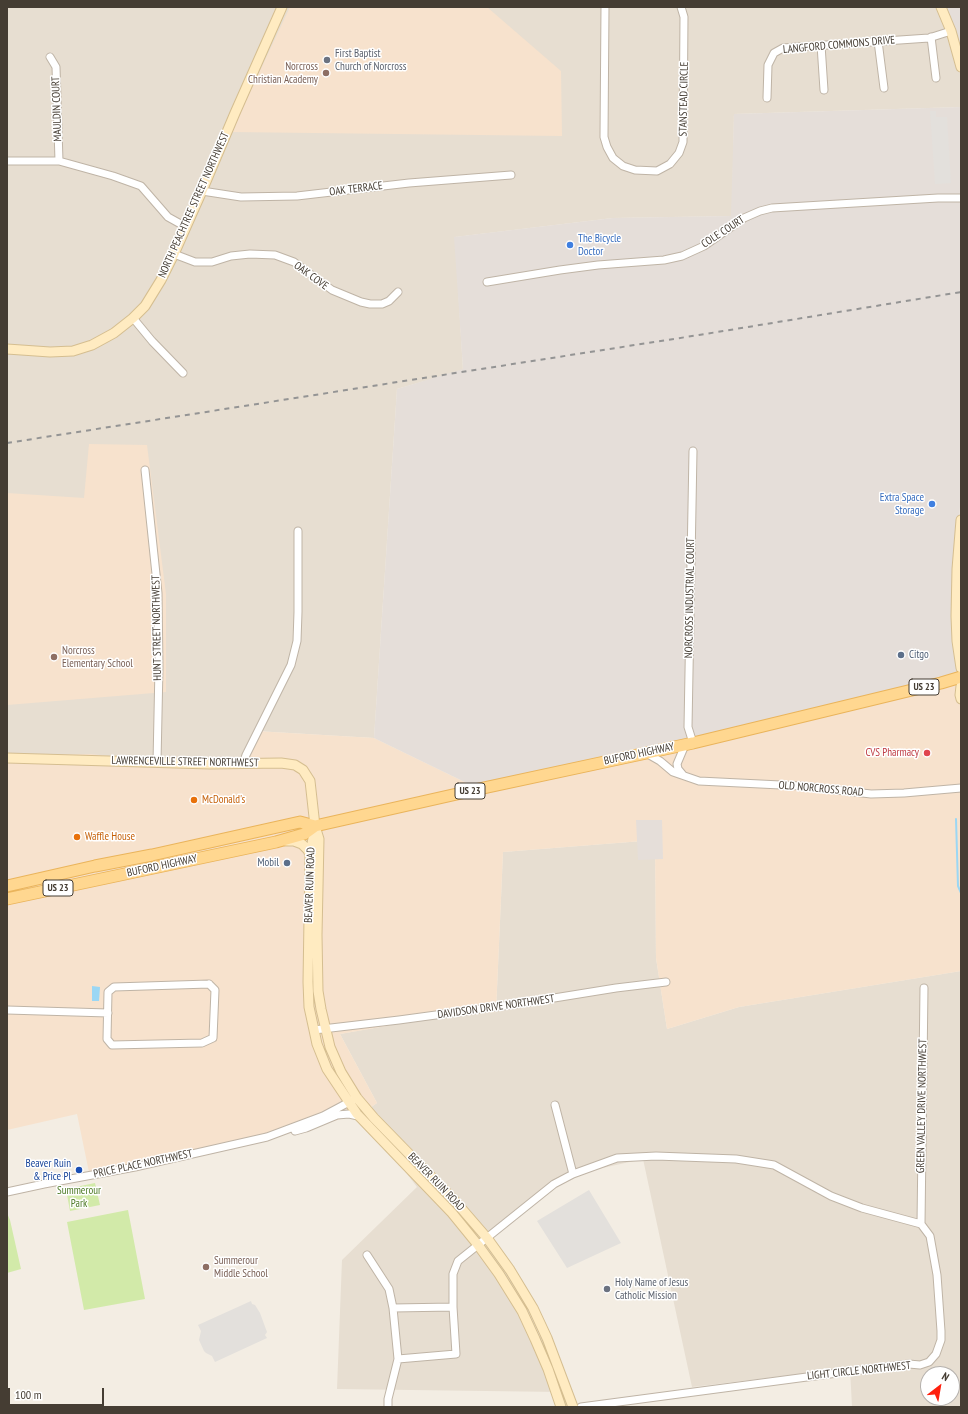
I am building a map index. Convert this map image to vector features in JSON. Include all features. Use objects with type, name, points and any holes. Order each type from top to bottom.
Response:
[{"type":"main road","name":"NORTH PEACHTREE STREET NORTHWEST","points":[[7,349],[50,352],[73,351],[92,345],[114,333],[134,318],[145,306],[161,280],[174,254],[282,7]]},
{"type":"main road","points":[[941,7],[951,31],[961,67]]},
{"type":"main road","points":[[961,520],[957,569],[956,616],[957,640],[961,668]]},
{"type":"main road","name":"BUFORD HIGHWAY","points":[[7,899],[276,842],[304,834],[315,826],[689,744],[961,677]]},
{"type":"main road","points":[[961,686],[961,700]]},
{"type":"main road","name":"LAWRENCEVILLE STREET NORTHWEST","points":[[7,758],[295,765],[303,770],[310,781],[315,826]]},
{"type":"main road","name":"BUFORD HIGHWAY","points":[[7,886],[300,822],[315,826]]},
{"type":"main road","name":"BEAVER RUIN ROAD","points":[[315,826],[310,855],[309,1006],[317,1044],[327,1069],[358,1116],[452,1213],[499,1274],[522,1311],[548,1369],[561,1407]]},
{"type":"main road","name":"BEAVER RUIN ROAD","points":[[315,826],[319,839],[317,935],[318,991],[330,1047],[357,1098],[374,1118],[455,1201],[487,1238],[510,1270],[533,1308],[547,1338],[573,1407]]},
{"type":"main road","points":[[276,842],[294,841],[302,844],[308,850],[310,855]]},
{"type":"main road","points":[[135,859],[138,871]]},
{"type":"street","name":"STANSTEAD CIRCLE","points":[[605,7],[604,137],[606,147],[612,158],[622,166],[634,170],[657,170],[670,164],[679,153],[683,142],[684,17],[682,7]]},
{"type":"street","name":"LANGFORD COMMONS DRIVE","points":[[767,98],[768,65],[774,53],[783,48],[931,37],[951,31]]},
{"type":"street","points":[[931,37],[936,78]]},
{"type":"street","points":[[878,41],[884,88]]},
{"type":"street","points":[[821,45],[824,90]]},
{"type":"street","name":"MAULDIN COURT","points":[[50,58],[56,67],[59,161]]},
{"type":"street","points":[[7,161],[59,161],[141,186],[168,217],[186,227]]},
{"type":"street","name":"OAK TERRACE","points":[[202,191],[241,197],[297,196],[409,183],[511,175]]},
{"type":"street","name":"COLE COURT","points":[[487,282],[560,270],[664,260],[682,256],[704,246],[744,218],[760,211],[772,208],[938,198],[961,198]]},
{"type":"street","name":"OAK COVE","points":[[174,254],[196,262],[212,262],[231,256],[250,254],[275,255],[294,262],[332,290],[361,302],[370,304],[382,304],[389,301],[398,292]]},
{"type":"street","points":[[134,318],[152,341],[183,373]]},
{"type":"street","name":"NORCROSS INDUSTRIAL COURT","points":[[689,744],[688,727],[693,451]]},
{"type":"street","name":"HUNT STREET NORTHWEST","points":[[145,470],[158,593],[157,762]]},
{"type":"street","points":[[243,764],[291,665],[297,641],[298,531]]},
{"type":"street","points":[[683,775],[678,769],[677,764],[689,744]]},
{"type":"street","name":"OLD NORCROSS ROAD","points":[[646,753],[660,761],[673,772],[699,781],[802,786],[871,794],[961,788]]},
{"type":"street","name":"DAVIDSON DRIVE NORTHWEST","points":[[314,1030],[517,1004],[616,988],[666,982]]},
{"type":"street","points":[[209,984],[215,990],[213,1038],[202,1043],[112,1045],[108,1039],[108,1013],[108,992],[114,987],[209,984]]},
{"type":"street","name":"GREEN VALLEY DRIVE NORTHWEST","points":[[921,1224],[924,988]]},
{"type":"street","points":[[7,1010],[108,1013]]},
{"type":"street","name":"PRICE PLACE NORTHWEST","points":[[7,1192],[135,1167],[259,1139],[323,1116],[357,1098]]},
{"type":"street","points":[[555,1105],[574,1174]]},
{"type":"street","name":"PRICE PLACE NORTHWEST","points":[[279,1133],[292,1132],[306,1128],[337,1115],[349,1114],[358,1116]]},
{"type":"street","points":[[398,1359],[456,1354],[453,1307],[453,1274],[458,1261],[554,1184],[574,1174],[617,1158],[656,1156],[736,1158],[774,1165],[830,1196],[862,1208],[921,1224]]},
{"type":"street","name":"LIGHT CIRCLE NORTHWEST","points":[[581,1407],[909,1364],[920,1365],[929,1362],[936,1354],[941,1340],[941,1331],[937,1275],[930,1236],[921,1224]]},
{"type":"street","points":[[367,1255],[389,1289],[393,1308],[398,1359],[388,1399],[388,1407]]},
{"type":"street","points":[[393,1308],[453,1307]]},
{"type":"shaded area","points":[[7,7],[946,7],[961,47],[961,107],[734,114],[732,216],[613,218],[455,237],[463,370],[397,389],[374,738],[256,731],[246,764],[7,756]]},
{"type":"shaded area","points":[[290,7],[487,7],[561,71],[562,136],[231,132]]},
{"type":"shaded area","points":[[946,7],[961,7],[961,47],[953,24]]},
{"type":"shaded area","points":[[961,107],[961,493],[956,562],[961,609],[961,681],[475,787],[374,738],[397,389],[463,369],[454,237],[613,218],[731,216],[734,114]]},
{"type":"shaded area","points":[[930,111],[936,111],[936,117],[947,117],[951,183],[935,184]]},
{"type":"shaded area","points":[[89,444],[147,445],[166,594],[166,692],[7,705],[7,493],[84,498]]},
{"type":"shaded area","points":[[961,681],[961,971],[739,1007],[667,1029],[656,958],[655,840],[503,852],[496,1012],[426,1019],[340,1034],[377,1103],[361,1114],[270,1137],[90,1177],[77,1114],[7,1130],[7,756],[90,754],[187,764],[246,764],[255,731],[374,738],[475,787]]},
{"type":"shaded area","points":[[636,820],[662,820],[663,859],[638,860]]},
{"type":"shaded area","points":[[655,840],[656,958],[667,1029],[739,1007],[961,971],[961,1407],[852,1407],[850,1368],[692,1387],[643,1159],[571,1175],[482,1240],[514,1284],[546,1342],[561,1392],[337,1389],[342,1260],[417,1187],[361,1114],[377,1103],[340,1034],[426,1019],[496,1012],[503,852]]},
{"type":"shaded area","points":[[589,1190],[621,1243],[567,1268],[537,1221]]},
{"type":"shaded area","points":[[251,1301],[260,1313],[267,1332],[265,1335],[267,1338],[215,1362],[212,1356],[204,1351],[199,1340],[201,1331],[198,1325]]},
{"type":"green space","name":"Summerour Park","points":[[95,1183],[100,1205],[70,1211],[66,1189]]},
{"type":"green space","points":[[128,1210],[145,1299],[84,1310],[67,1222]]},
{"type":"green space","points":[[7,1213],[10,1220],[21,1269],[7,1273]]},
{"type":"water","points":[[92,986],[100,987],[99,1001],[92,1001]]},
{"type":"waterway","points":[[956,819],[958,886],[961,893]]},
{"type":"railway","points":[[7,443],[699,335],[961,292]]},
{"type":"place","name":"First Baptist Church of Norcross","points":[[327,60]]},
{"type":"place","name":"Norcross Christian Academy","points":[[326,73]]},
{"type":"place","name":"The Bicycle Doctor","points":[[570,245]]},
{"type":"place","name":"Extra Space Storage","points":[[932,504]]},
{"type":"place","name":"Citgo","points":[[901,655]]},
{"type":"place","name":"Norcross Elementary School","points":[[54,657]]},
{"type":"place","name":"CVS Pharmacy","points":[[927,753]]},
{"type":"place","name":"McDonald's","points":[[194,800]]},
{"type":"place","name":"Waffle House","points":[[77,837]]},
{"type":"place","name":"Mobil","points":[[287,863]]},
{"type":"place","name":"Beaver Ruin & Price Pl","points":[[79,1170]]},
{"type":"place","name":"Summerour Middle School","points":[[206,1267]]},
{"type":"place","name":"Holy Name of Jesus Catholic Mission","points":[[607,1289]]}]
